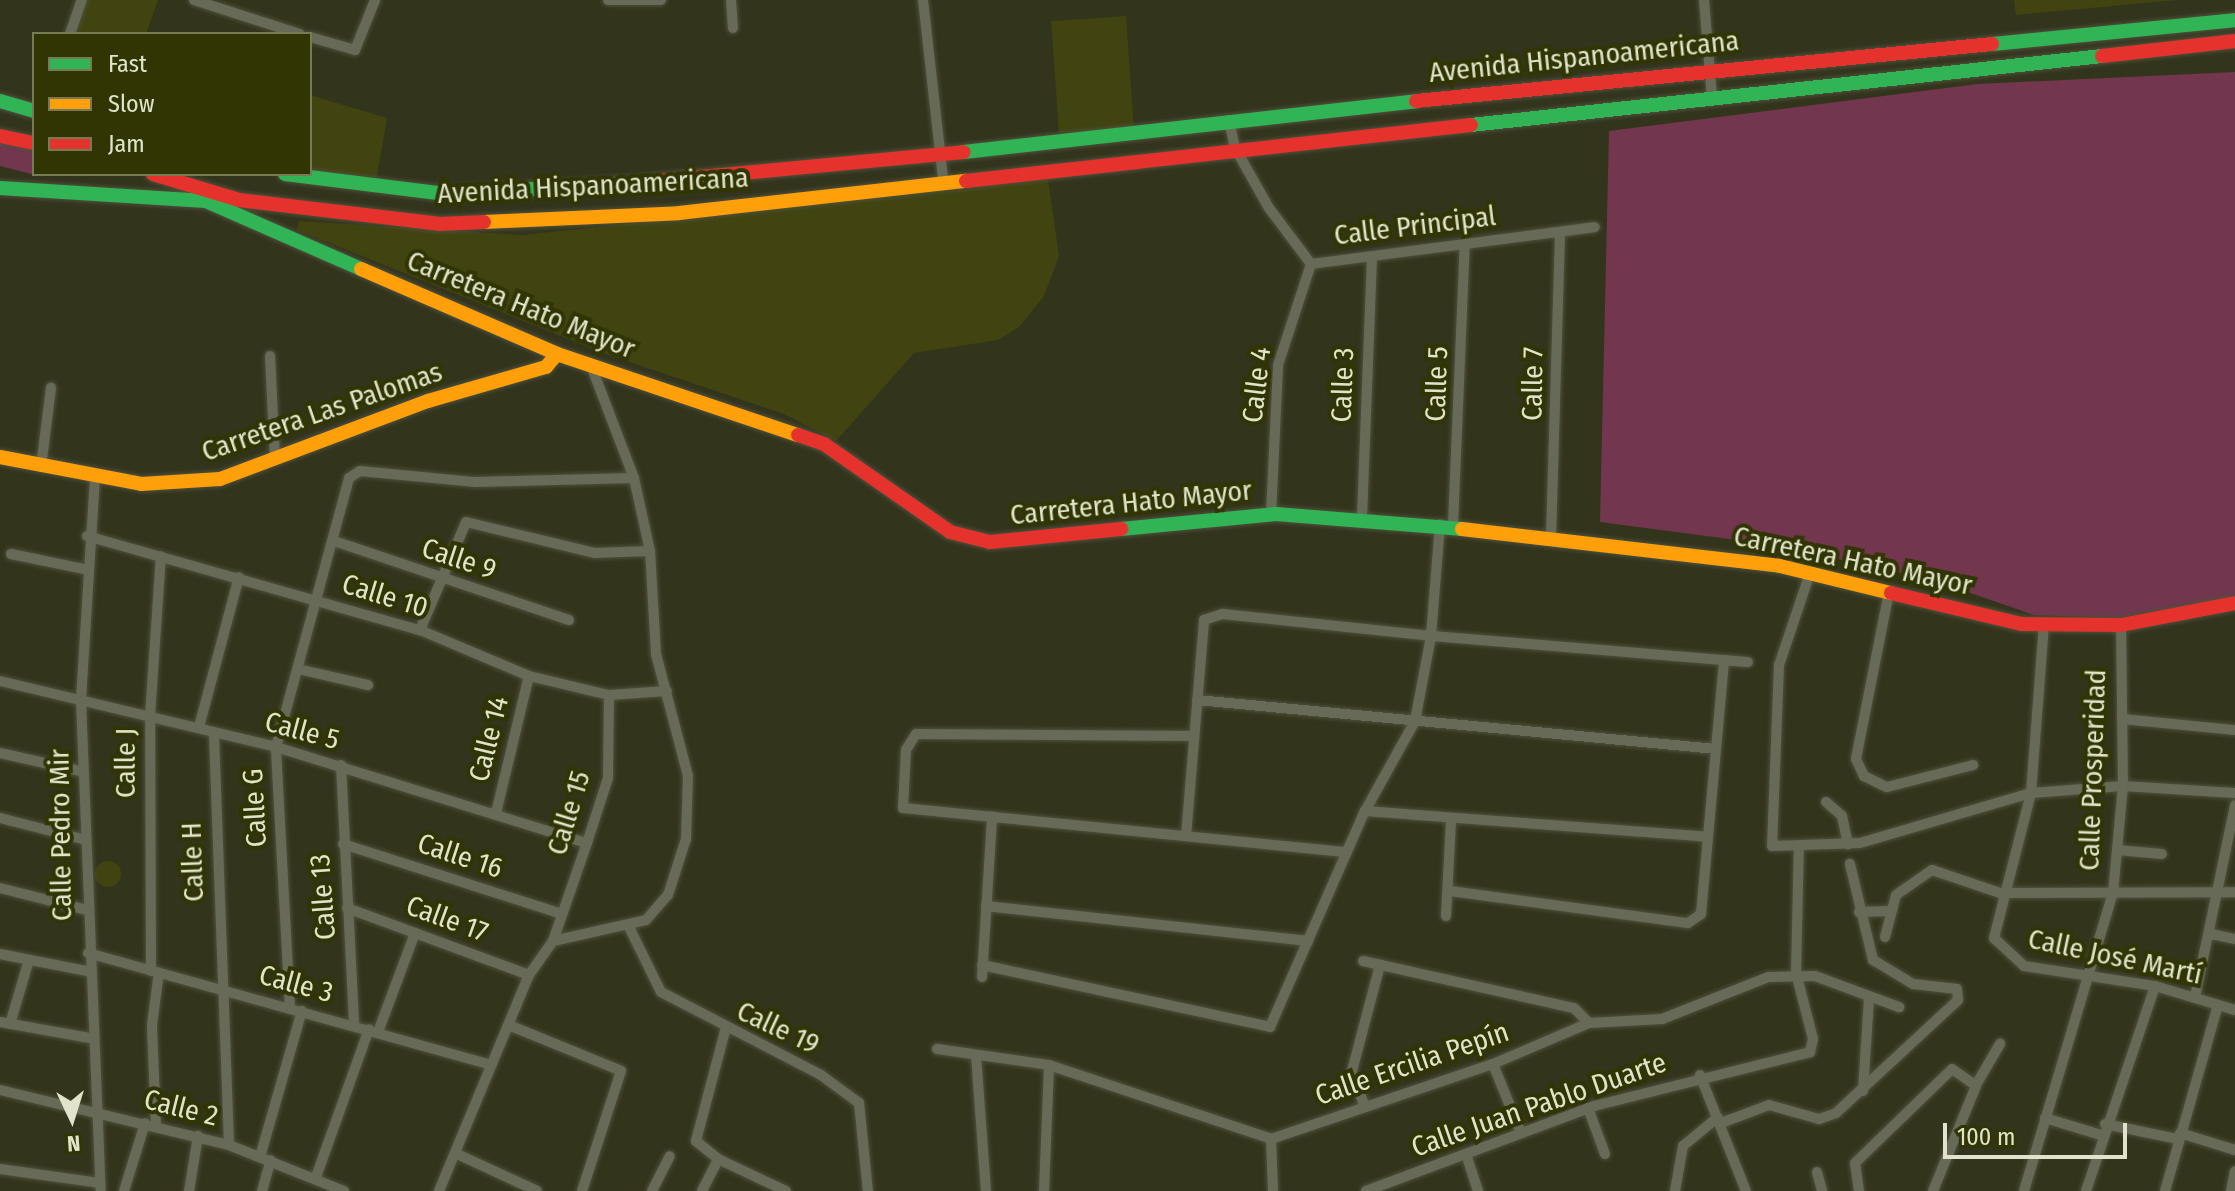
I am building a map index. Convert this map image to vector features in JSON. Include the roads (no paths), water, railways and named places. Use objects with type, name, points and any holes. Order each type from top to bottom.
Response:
[{"type":"main road","name":"Avenida Hispanoamericana","points":[[301,176],[446,194],[753,177],[1229,120],[2235,20]]},
{"type":"main road","name":"Avenida Hispanoamericana","points":[[160,176],[239,200],[439,224],[679,213],[943,178],[2235,41]]},
{"type":"main road","points":[[0,101],[32,110]]},
{"type":"main road","points":[[0,136],[32,143]]},
{"type":"main road","name":"Carretera Hato Mayor","points":[[0,188],[206,201],[557,354],[824,444],[950,532],[990,542],[1271,515],[1362,517],[1447,524],[1810,573],[2044,624],[2121,625],[2235,603]]},
{"type":"main road","name":"Carretera Las Palomas","points":[[0,457],[95,477],[178,485],[275,459],[546,367],[557,354]]},
{"type":"street","points":[[71,32],[82,0]]},
{"type":"street","points":[[194,0],[294,32]]},
{"type":"street","points":[[312,38],[355,50],[375,0]]},
{"type":"street","points":[[608,0],[661,0]]},
{"type":"street","points":[[731,0],[733,28]]},
{"type":"street","points":[[923,0],[943,178]]},
{"type":"street","points":[[1704,0],[1712,98]]},
{"type":"street","name":"Calle Principal","points":[[1229,120],[1235,148],[1311,264],[1595,227]]},
{"type":"street","name":"Calle 7","points":[[1551,537],[1560,232]]},
{"type":"street","name":"Calle 5","points":[[982,965],[1270,1027],[1365,811],[1415,721],[1447,524],[1465,244]]},
{"type":"street","name":"Calle 3","points":[[1362,517],[1372,256]]},
{"type":"street","name":"Calle 4","points":[[1271,515],[1278,365],[1311,264]]},
{"type":"street","points":[[270,356],[275,459]]},
{"type":"street","points":[[553,941],[629,927],[668,895],[686,839],[688,776],[656,654],[650,551],[634,478],[590,363]]},
{"type":"street","points":[[41,467],[51,388]]},
{"type":"street","name":"Calle G","points":[[290,1008],[276,747],[353,472],[475,482],[634,478]]},
{"type":"street","name":"Calle Pedro Mir","points":[[95,477],[84,569],[81,701],[92,1110],[100,1187]]},
{"type":"street","points":[[420,630],[466,522],[595,553],[650,551]]},
{"type":"street","name":"Calle 10","points":[[87,536],[420,630],[529,676],[609,695],[667,691]]},
{"type":"street","name":"Calle 9","points":[[334,541],[440,580],[569,620]]},
{"type":"street","points":[[11,554],[84,569]]},
{"type":"street","name":"Calle J","points":[[124,1191],[150,1125],[155,972],[150,716],[161,556]]},
{"type":"street","points":[[1810,573],[1779,665],[1770,843],[1848,844],[1951,822],[2031,793],[2123,786],[2235,793]]},
{"type":"street","points":[[199,727],[239,577]]},
{"type":"street","points":[[1889,592],[1856,759],[1864,776],[1887,787],[1973,765]]},
{"type":"street","points":[[1186,836],[1199,637],[1204,620],[1223,614],[1431,636],[1748,662]]},
{"type":"street","points":[[2000,893],[2031,793],[2044,624]]},
{"type":"street","name":"Calle Prosperidad","points":[[2024,1191],[2093,974],[2113,893],[2123,786],[2121,625]]},
{"type":"street","points":[[1450,891],[1688,923],[1701,914],[1724,660]]},
{"type":"street","points":[[298,669],[368,685]]},
{"type":"street","name":"Calle 14","points":[[496,813],[529,676]]},
{"type":"street","name":"Calle 5","points":[[0,681],[199,727],[214,735],[276,747],[587,843]]},
{"type":"street","name":"Calle 15","points":[[439,1191],[457,1154],[491,1065],[511,1026],[529,975],[553,941],[587,843],[608,778],[609,695]]},
{"type":"street","points":[[1197,700],[1716,749]]},
{"type":"street","points":[[2122,719],[2235,730]]},
{"type":"street","points":[[1194,736],[916,734],[906,750],[903,808],[1347,852]]},
{"type":"street","name":"Calle H","points":[[214,735],[229,1145]]},
{"type":"street","points":[[0,753],[84,772]]},
{"type":"street","name":"Calle 13","points":[[341,765],[354,1025]]},
{"type":"street","points":[[1826,802],[1842,816],[1848,844]]},
{"type":"street","points":[[2195,997],[2223,890],[2235,805]]},
{"type":"street","points":[[1365,811],[1708,837]]},
{"type":"street","points":[[982,977],[992,816]]},
{"type":"street","points":[[0,818],[86,840]]},
{"type":"street","points":[[1446,916],[1450,891],[1451,819]]},
{"type":"street","name":"Calle 16","points":[[343,844],[562,914]]},
{"type":"street","points":[[1700,1075],[1810,1052],[1813,1039],[1796,973],[1799,845]]},
{"type":"street","points":[[2117,850],[2162,854]]},
{"type":"street","points":[[1675,1191],[1683,1146],[1719,1120],[1769,1105],[1819,1119],[1863,1091],[1925,1024],[1958,1000],[1957,989],[1913,984],[1873,960],[1859,912],[1850,864]]},
{"type":"street","points":[[1885,937],[1889,911],[1911,880],[1932,870],[2000,893],[2235,892]]},
{"type":"street","points":[[0,888],[87,910]]},
{"type":"street","name":"Calle José Martí","points":[[2000,893],[1994,938],[2024,966],[2093,974],[2155,986],[2235,1010]]},
{"type":"street","points":[[986,906],[1308,941]]},
{"type":"street","name":"Calle 17","points":[[347,908],[529,975]]},
{"type":"street","points":[[1859,912],[1889,911]]},
{"type":"street","name":"Calle 19","points":[[629,927],[661,992],[725,1031],[821,1075],[859,1103],[868,1191]]},
{"type":"street","points":[[316,1177],[415,933]]},
{"type":"street","points":[[2211,934],[2235,939]]},
{"type":"street","name":"Calle 3","points":[[88,953],[491,1065]]},
{"type":"street","points":[[0,954],[87,971]]},
{"type":"street","points":[[0,1034],[29,960]]},
{"type":"street","points":[[1363,961],[1574,1008],[1589,1023]]},
{"type":"street","points":[[1365,1107],[1352,1071],[1380,965]]},
{"type":"street","name":"Calle Ercilia Pepín","points":[[1271,1139],[1493,1064],[1589,1023],[1662,1019],[1744,983],[1796,973],[1899,1007]]},
{"type":"street","points":[[2086,1191],[2103,1130],[2155,986]]},
{"type":"street","points":[[1863,1091],[1869,997]]},
{"type":"street","points":[[2165,1191],[2218,1005]]},
{"type":"street","points":[[262,1191],[266,1158],[302,1011]]},
{"type":"street","points":[[4,1023],[90,1038]]},
{"type":"street","points":[[511,1026],[621,1071],[582,1191]]},
{"type":"street","points":[[725,1031],[694,1126],[700,1146],[718,1159],[781,1191]]},
{"type":"street","points":[[1933,1191],[1976,1085],[2000,1044]]},
{"type":"street","points":[[937,1049],[1049,1065],[1271,1139],[1273,1191]]},
{"type":"street","points":[[976,1055],[986,1191]]},
{"type":"street","points":[[1493,1064],[1521,1133]]},
{"type":"street","points":[[1044,1191],[1049,1065]]},
{"type":"street","points":[[1859,1191],[1855,1163],[1950,1070],[1976,1085]]},
{"type":"street","name":"Calle Juan Pablo Duarte","points":[[1366,1191],[1588,1108],[1700,1075],[1746,1191]]},
{"type":"street","name":"Calle 2","points":[[0,1090],[229,1145],[316,1177],[344,1191]]},
{"type":"street","points":[[1588,1108],[1605,1154]]},
{"type":"street","points":[[2045,1118],[2103,1130],[2179,1136],[2235,1150]]},
{"type":"street","points":[[189,1191],[198,1136]]},
{"type":"street","points":[[457,1154],[537,1191]]},
{"type":"street","points":[[1466,1154],[1478,1191]]},
{"type":"street","points":[[652,1191],[670,1156]]},
{"type":"street","points":[[702,1191],[718,1159]]},
{"type":"street","points":[[0,1169],[100,1187]]},
{"type":"street","points":[[2231,1191],[2235,1171]]},
{"type":"street","points":[[1817,1172],[1822,1191]]}]
